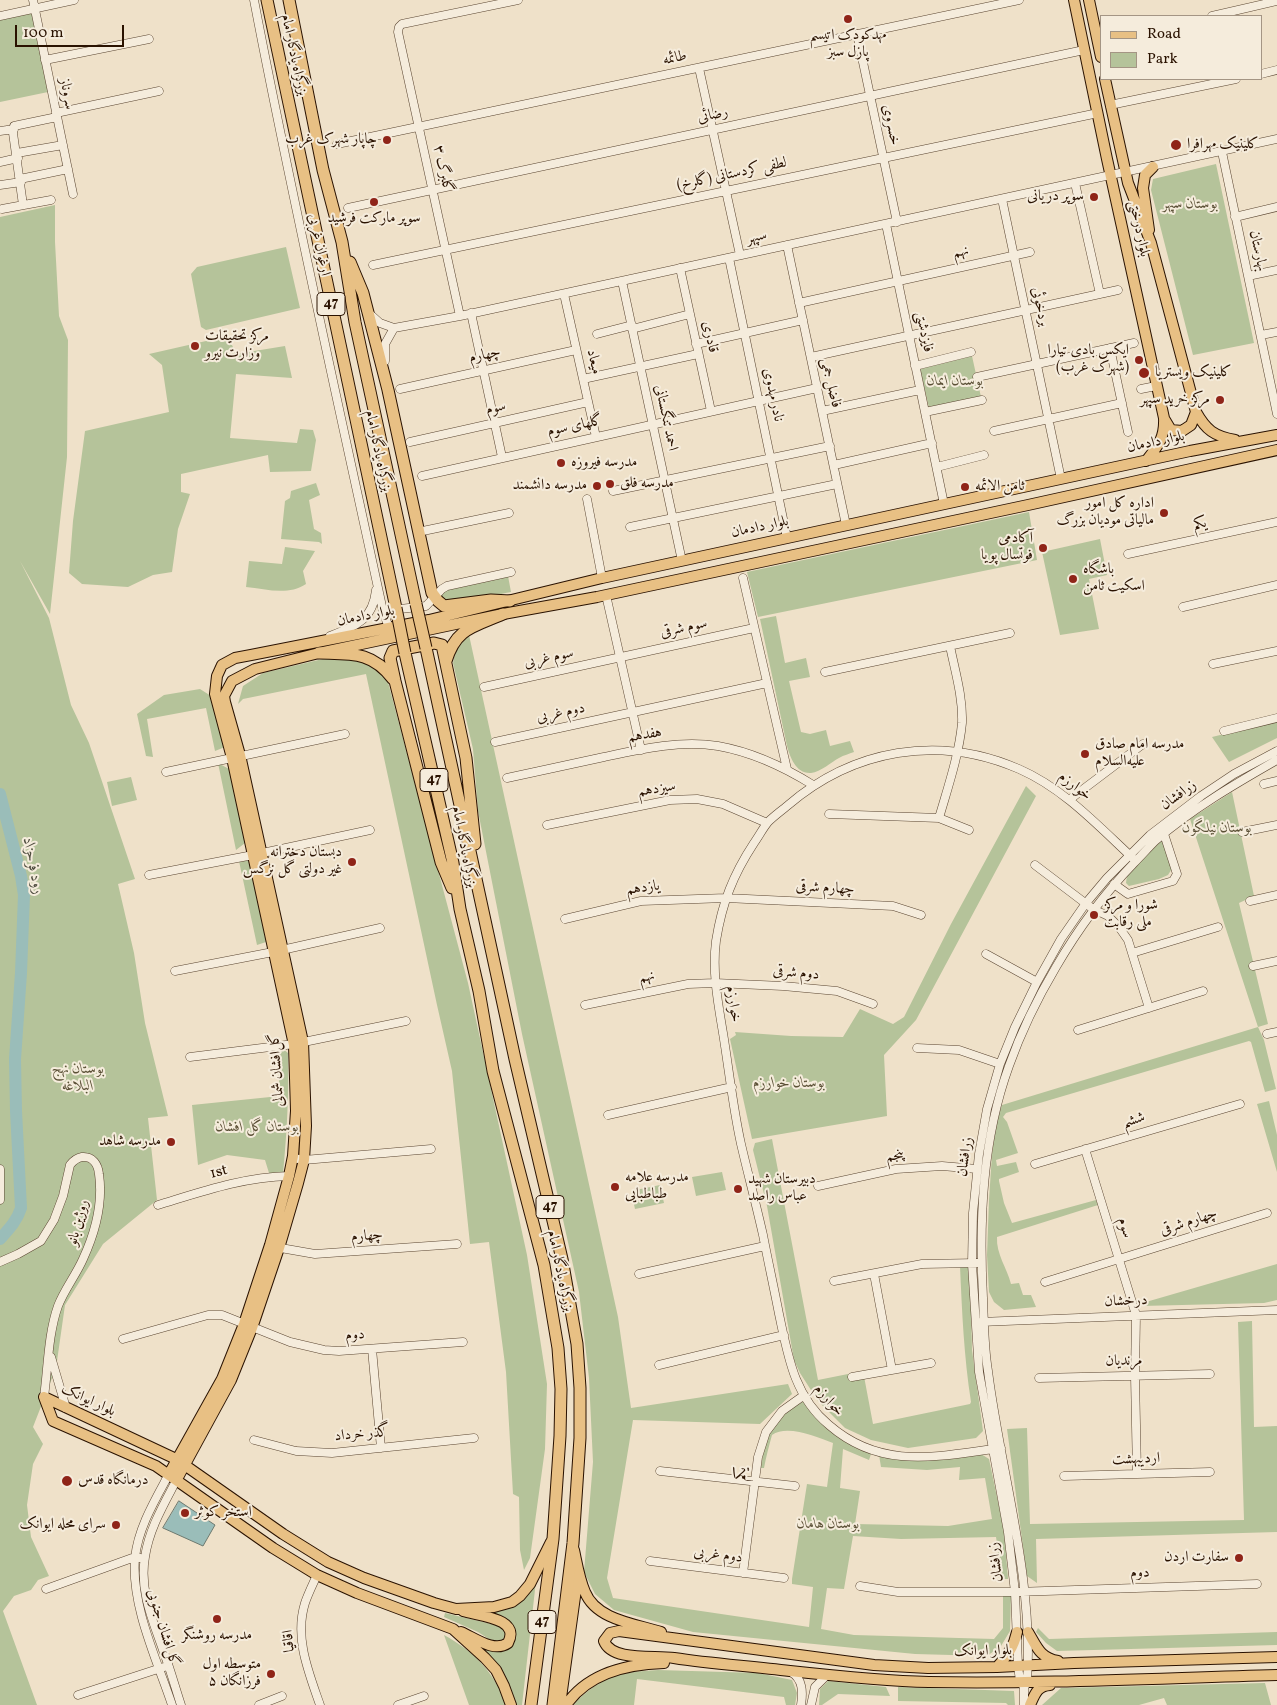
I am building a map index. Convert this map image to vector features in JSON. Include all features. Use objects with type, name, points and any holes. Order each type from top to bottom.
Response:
[{"type":"highway","name":"بزرگراه یادگار امام","points":[[267,0],[405,653],[453,862],[460,909],[479,990],[493,1070],[544,1265],[558,1348],[561,1389],[560,1436],[553,1539],[531,1705]]},
{"type":"highway","name":"بزرگراه یادگار امام","points":[[289,0],[324,170],[342,242],[355,322],[416,604],[477,876],[515,1059],[562,1259],[577,1344],[580,1388],[580,1438],[573,1543],[553,1705]]},
{"type":"highway","points":[[297,0],[298,42]]},
{"type":"highway","points":[[342,242],[363,293],[388,390],[430,587],[435,597],[444,606],[491,600],[510,601]]},
{"type":"highway","points":[[446,661],[454,642],[464,631],[502,614]]},
{"type":"highway","points":[[460,909],[441,862],[395,681],[390,658],[390,654],[393,651],[438,643],[442,645],[466,758],[474,826],[477,876]]},
{"type":"highway","points":[[319,653],[354,654],[370,658],[382,666],[395,681]]},
{"type":"main road","name":"بلوار درختی","points":[[1074,0],[1164,418],[1164,432],[1159,445],[1146,461]]},
{"type":"main road","points":[[1089,0],[1099,42]]},
{"type":"main road","name":"بلوار درختی","points":[[1105,80],[1125,173],[1151,243],[1196,412],[1205,425],[1216,435],[1243,442]]},
{"type":"main road","points":[[1103,138],[1116,135]]},
{"type":"main road","points":[[1151,243],[1143,188],[1146,175],[1153,167]]},
{"type":"main road","points":[[1121,221],[1121,209],[1124,203],[1130,202],[1138,212]]},
{"type":"main road","points":[[1164,418],[1168,428],[1182,431],[1191,425],[1196,412]]},
{"type":"main road","name":"بلوار دادمان","points":[[251,654],[389,628],[602,578],[1190,451],[1277,435]]},
{"type":"main road","name":"بلوار دادمان","points":[[255,669],[319,653],[502,614],[606,595],[1277,450]]},
{"type":"main road","points":[[251,654],[255,669]]},
{"type":"main road","name":"گل‌افشان شمالی","points":[[236,757],[215,694],[217,676],[222,666],[235,658],[251,654]]},
{"type":"main road","name":"گل‌افشان شمالی","points":[[173,1477],[231,1380],[304,1160],[306,1126],[298,1043],[224,696],[232,681],[255,669]]},
{"type":"main road","name":"گل‌افشان شمالی","points":[[274,1246],[293,1158],[298,1043]]},
{"type":"main road","name":"بلوار ایوانک","points":[[44,1397],[181,1462],[282,1534],[328,1562],[364,1578],[434,1603],[456,1609],[494,1607],[512,1602],[530,1584],[553,1539]]},
{"type":"main road","name":"بلوار ایوانک","points":[[44,1397],[53,1420],[140,1458],[173,1477],[273,1548],[317,1575],[357,1593],[453,1629],[496,1670],[511,1705]]},
{"type":"main road","points":[[573,1543],[578,1572],[585,1593],[591,1603],[602,1612],[624,1621],[691,1640]]},
{"type":"main road","points":[[560,1705],[578,1572]]},
{"type":"main road","points":[[453,1629],[498,1648],[505,1646],[510,1638],[510,1630],[504,1622],[456,1609]]},
{"type":"main road","points":[[691,1640],[614,1631],[607,1635],[604,1641],[608,1648],[618,1654],[665,1657],[695,1662]]},
{"type":"main road","points":[[997,1667],[1008,1656],[1017,1632]]},
{"type":"main road","points":[[1028,1632],[1041,1654],[1048,1659],[1074,1663]]},
{"type":"main road","name":"بلوار ایوانک","points":[[691,1640],[874,1665],[928,1668],[1277,1658]]},
{"type":"main road","points":[[566,1705],[583,1686],[615,1670],[635,1665],[695,1662]]},
{"type":"main road","name":"بلوار ایوانک","points":[[695,1662],[827,1675],[928,1682],[1023,1683],[1277,1675]]},
{"type":"main road","points":[[1030,1705],[1035,1691],[1042,1686],[1068,1682]]},
{"type":"street","name":"سروناز","points":[[33,0],[73,194]]},
{"type":"street","points":[[0,16],[74,0]]},
{"type":"street","name":"ارغوان غربی","points":[[254,0],[273,100],[383,611],[389,628]]},
{"type":"street","name":"گلبرگ ۳","points":[[460,316],[398,27],[402,24],[518,0]]},
{"type":"street","name":"طائمه","points":[[337,144],[1019,0]]},
{"type":"street","points":[[1217,15],[1277,2]]},
{"type":"street","name":"خسروی","points":[[857,34],[897,222]]},
{"type":"street","points":[[46,60],[149,38]]},
{"type":"street","name":"رضائی","points":[[348,208],[1084,50]]},
{"type":"street","points":[[699,68],[740,256]]},
{"type":"street","points":[[1262,74],[1277,70]]},
{"type":"street","points":[[1110,105],[1231,80]]},
{"type":"street","points":[[23,205],[13,133],[14,126],[159,91]]},
{"type":"street","name":"لطفی کردستانی (گلرخ)","points":[[373,265],[1098,113]]},
{"type":"street","points":[[0,131],[14,129]]},
{"type":"street","points":[[1153,167],[1277,139]]},
{"type":"street","points":[[0,162],[63,145]]},
{"type":"street","name":"بهارستان","points":[[1222,152],[1260,336],[1275,394],[1277,414]]},
{"type":"street","name":"سپهر","points":[[394,328],[564,294],[1153,167]]},
{"type":"street","points":[[0,185],[68,169]]},
{"type":"street","points":[[1075,183],[1100,294]]},
{"type":"street","name":"بردخوئی","points":[[1002,199],[1061,479]]},
{"type":"street","points":[[2,209],[51,200]]},
{"type":"street","points":[[1235,217],[1277,208]]},
{"type":"street","name":"فایزدشتی","points":[[886,224],[944,504]]},
{"type":"street","name":"فاضل جمی","points":[[787,245],[846,525]]},
{"type":"street","name":"نهم","points":[[799,303],[1030,252]]},
{"type":"street","name":"نادر مهدوی","points":[[729,258],[788,538]]},
{"type":"street","name":"قادری","points":[[680,268],[711,411]]},
{"type":"street","points":[[1248,276],[1277,270]]},
{"type":"street","name":"احمد تنگستانی","points":[[622,281],[682,561]]},
{"type":"street","points":[[811,357],[1118,290]]},
{"type":"street","points":[[363,293],[372,317],[380,323],[394,328],[387,337],[384,351],[388,390]]},
{"type":"street","name":"میعاد","points":[[564,294],[596,437]]},
{"type":"street","points":[[422,476],[502,457],[471,313]]},
{"type":"street","points":[[597,334],[690,314]]},
{"type":"street","points":[[696,344],[803,320]]},
{"type":"street","points":[[1260,336],[1277,332]]},
{"type":"street","points":[[977,377],[1134,343]]},
{"type":"street","points":[[1110,348],[1128,432]]},
{"type":"street","name":"چهارم","points":[[400,389],[576,350]]},
{"type":"street","points":[[916,366],[971,352]]},
{"type":"street","points":[[583,379],[698,354]]},
{"type":"street","points":[[1141,389],[1156,386]]},
{"type":"street","points":[[711,411],[817,388]]},
{"type":"street","points":[[822,411],[920,390]]},
{"type":"street","points":[[925,412],[982,400]]},
{"type":"street","name":"سوم","points":[[410,442],[588,402]]},
{"type":"street","points":[[994,431],[1122,403]]},
{"type":"street","name":"گلهای سوم","points":[[502,457],[711,411]]},
{"type":"street","points":[[834,466],[932,444]]},
{"type":"street","points":[[613,490],[830,446]]},
{"type":"street","points":[[936,467],[984,455]]},
{"type":"street","points":[[630,527],[837,484]]},
{"type":"street","points":[[587,499],[602,578]]},
{"type":"street","points":[[418,532],[509,513]]},
{"type":"street","name":"یکم","points":[[1128,554],[1277,522]]},
{"type":"street","points":[[383,611],[426,606],[447,586],[511,572]]},
{"type":"street","points":[[743,578],[786,769]]},
{"type":"street","name":"ارغوان غربی","points":[[318,641],[348,629],[366,617],[374,604],[377,583]]},
{"type":"street","points":[[1183,607],[1277,585]]},
{"type":"street","points":[[606,595],[640,750]]},
{"type":"street","name":"سوم شرقی","points":[[620,658],[754,628]]},
{"type":"street","points":[[825,672],[1010,633]]},
{"type":"street","points":[[939,818],[958,752],[962,721],[960,691],[950,646]]},
{"type":"street","points":[[1213,664],[1277,651]]},
{"type":"street","name":"سوم غربی","points":[[484,687],[620,658]]},
{"type":"street","points":[[632,712],[767,683]]},
{"type":"street","name":"دوم غربی","points":[[495,742],[632,712]]},
{"type":"street","points":[[1224,731],[1277,718]]},
{"type":"street","points":[[166,772],[344,734]]},
{"type":"street","name":"هفدهم","points":[[507,778],[640,750],[683,744],[718,746],[747,754],[786,769],[813,785]]},
{"type":"street","points":[[1069,800],[1143,744]]},
{"type":"street","name":"خوارزم","points":[[1001,1448],[902,1457],[873,1452],[850,1441],[827,1424],[803,1396],[791,1368],[741,1143],[715,983],[716,943],[726,898],[741,863],[767,823],[813,785],[843,769],[902,751],[934,750],[958,752],[988,757],[1017,768],[1038,778],[1069,800],[1136,861]]},
{"type":"street","name":"زرافشان","points":[[1024,1705],[1023,1666],[1028,1632],[1024,1591],[1016,1530],[980,1322],[972,1264],[973,1213],[977,1169],[987,1109],[1000,1064],[1015,1027],[1061,939],[1086,903],[1150,835],[1201,796],[1234,774],[1277,751]]},
{"type":"street","name":"زرافشان","points":[[1023,1666],[1017,1632],[1015,1592],[1008,1532],[979,1372],[982,1213],[988,1156],[996,1111],[1008,1067],[1023,1030],[1069,944],[1093,909],[1114,884],[1164,834],[1204,804],[1277,760]]},
{"type":"street","points":[[1264,784],[1277,781]]},
{"type":"street","name":"سیزدهم","points":[[548,826],[670,800],[697,799],[723,804],[767,823]]},
{"type":"street","points":[[829,814],[939,818],[969,830]]},
{"type":"street","points":[[1242,832],[1277,825]]},
{"type":"street","points":[[149,875],[370,830]]},
{"type":"street","points":[[1114,884],[1128,894],[1173,881],[1177,874],[1164,834]]},
{"type":"street","points":[[1035,865],[1093,909],[1108,916],[1120,927],[1128,940],[1148,1008]]},
{"type":"street","points":[[1250,901],[1277,896]]},
{"type":"street","name":"چهارم شرقی","points":[[726,898],[893,906],[921,915]]},
{"type":"street","name":"یازدهم","points":[[565,918],[641,901],[726,898]]},
{"type":"street","points":[[1132,954],[1218,927]]},
{"type":"street","points":[[175,971],[278,951],[380,928]]},
{"type":"street","points":[[986,954],[1037,982]]},
{"type":"street","points":[[1253,966],[1277,961]]},
{"type":"street","name":"نهم","points":[[585,1005],[688,984],[715,983]]},
{"type":"street","name":"دوم شرقی","points":[[715,983],[783,986],[836,992],[873,1004]]},
{"type":"street","points":[[1078,1030],[1203,991]]},
{"type":"street","points":[[190,1057],[298,1043],[406,1021]]},
{"type":"street","points":[[1267,1034],[1277,1032]]},
{"type":"street","points":[[917,1048],[959,1050],[1000,1064]]},
{"type":"street","points":[[608,1115],[732,1087]]},
{"type":"street","name":"ششم","points":[[1035,1164],[1240,1104]]},
{"type":"street","points":[[293,1158],[304,1160],[430,1149]]},
{"type":"street","name":"سوم","points":[[1085,1149],[1136,1315],[1137,1474]]},
{"type":"street","name":"روژین بانو","points":[[0,1262],[41,1241],[54,1220],[63,1196],[70,1166],[73,1162],[86,1157],[95,1162],[98,1166],[101,1188],[100,1206],[83,1260],[58,1305],[53,1323],[50,1353]]},
{"type":"street","name":"پنجم","points":[[818,1186],[896,1169],[942,1166],[977,1169]]},
{"type":"street","points":[[0,1169],[0,1200]]},
{"type":"street","name":"1st","points":[[158,1205],[229,1184],[260,1178],[289,1176]]},
{"type":"street","name":"چهارم شرقی","points":[[1045,1282],[1267,1213]]},
{"type":"street","name":"چهارم","points":[[274,1246],[315,1254],[457,1244]]},
{"type":"street","points":[[639,1274],[765,1246]]},
{"type":"street","points":[[834,1281],[922,1264],[981,1263]]},
{"type":"street","points":[[874,1274],[892,1370]]},
{"type":"street","name":"درخشان","points":[[980,1322],[1277,1310]]},
{"type":"street","name":"دوم","points":[[123,1339],[208,1315],[222,1315],[290,1342],[324,1350],[339,1351],[463,1342]]},
{"type":"street","points":[[660,1365],[784,1335]]},
{"type":"street","points":[[372,1348],[382,1448]]},
{"type":"street","points":[[44,1397],[50,1353]]},
{"type":"street","points":[[50,1353],[66,1408]]},
{"type":"street","points":[[852,1377],[931,1363]]},
{"type":"street","name":"مرنديان","points":[[1039,1378],[1210,1374]]},
{"type":"street","name":"یکم","points":[[743,1573],[758,1457],[766,1432],[782,1411],[803,1396]]},
{"type":"street","name":"گذر خرداد","points":[[254,1440],[296,1451],[332,1452],[474,1438]]},
{"type":"street","points":[[660,1471],[795,1486]]},
{"type":"street","name":"اردیبهشت","points":[[1064,1476],[1210,1472]]},
{"type":"street","name":"گل‌افشان جنوبی","points":[[172,1705],[139,1607],[136,1586],[136,1557],[150,1510],[173,1477]]},
{"type":"street","name":"گل‌افشان جنوبی","points":[[173,1477],[144,1558],[144,1585],[147,1606],[182,1705]]},
{"type":"street","points":[[46,1589],[136,1557],[144,1558]]},
{"type":"street","name":"دوم غربی","points":[[650,1561],[784,1578]]},
{"type":"street","name":"اقاقیا","points":[[317,1575],[304,1605],[300,1636],[307,1667],[320,1705]]},
{"type":"street","name":"دوم","points":[[1015,1592],[1257,1584]]},
{"type":"street","points":[[860,1586],[898,1592],[1015,1592]]},
{"type":"street","points":[[78,1695],[169,1666]]},
{"type":"street","points":[[789,1670],[796,1675],[802,1686],[801,1705]]},
{"type":"street","points":[[811,1705],[815,1687],[827,1675]]},
{"type":"street","points":[[259,1705],[282,1696]]},
{"type":"street","points":[[398,1705],[424,1696]]},
{"type":"green space","points":[[33,12],[48,92],[0,102],[0,19]]},
{"type":"green space","name":"بوستان سپهر","points":[[1216,164],[1254,343],[1193,355],[1151,190],[1153,179]]},
{"type":"green space","name":"بوستان نهج البلاغه","points":[[55,205],[59,316],[68,340],[67,457],[50,614],[20,561],[49,618],[71,705],[89,743],[135,879],[118,884],[134,953],[145,1023],[168,1116],[148,1118],[157,1200],[103,1244],[65,1305],[56,1368],[33,1427],[43,1444],[33,1464],[27,1505],[31,1537],[49,1576],[38,1580],[31,1590],[14,1596],[3,1611],[37,1705],[0,1705],[0,217]]},
{"type":"green space","points":[[286,247],[300,308],[206,330],[201,327],[191,274],[197,267]]},
{"type":"green space","points":[[228,336],[236,354],[285,346],[292,378],[236,374],[230,438],[297,443],[300,429],[313,430],[316,440],[311,471],[270,472],[268,455],[181,474],[181,492],[190,494],[178,529],[172,572],[153,575],[128,587],[82,584],[69,573],[73,521],[85,431],[169,412],[162,365],[149,354]]},
{"type":"green space","name":"بوستان ایمان","points":[[972,356],[981,397],[929,408],[920,369]]},
{"type":"green space","points":[[316,483],[320,495],[309,500],[314,529],[321,533],[322,544],[319,542],[281,539],[285,501],[290,498],[291,491]]},
{"type":"green space","points":[[1029,512],[1037,560],[758,617],[747,572]]},
{"type":"green space","points":[[1100,539],[1107,575],[1089,579],[1099,629],[1060,635],[1042,552]]},
{"type":"green space","points":[[285,547],[315,551],[303,571],[306,584],[299,588],[284,591],[246,587],[249,561],[282,564]]},
{"type":"green space","points":[[508,576],[511,592],[458,601],[440,599],[441,593],[447,589]]},
{"type":"green space","points":[[776,616],[785,663],[806,658],[810,677],[789,681],[801,732],[810,734],[826,730],[830,746],[850,741],[854,752],[811,773],[801,771],[794,764],[787,746],[760,619]]},
{"type":"green space","name":"بوستان هامان","points":[[465,633],[469,635],[618,1317],[631,1408],[788,1384],[792,1394],[760,1424],[633,1420],[607,1578],[613,1598],[809,1627],[813,1587],[792,1584],[792,1579],[807,1484],[827,1487],[833,1443],[794,1431],[778,1432],[772,1435],[764,1468],[761,1468],[765,1445],[772,1428],[784,1414],[804,1401],[837,1434],[871,1454],[869,1460],[843,1449],[840,1488],[860,1491],[855,1524],[948,1526],[992,1519],[985,1478],[959,1480],[960,1467],[927,1470],[881,1467],[879,1455],[978,1452],[989,1459],[1004,1530],[1008,1579],[999,1579],[996,1537],[901,1539],[853,1536],[844,1589],[827,1588],[821,1629],[854,1635],[994,1639],[1003,1628],[1003,1595],[1011,1595],[1010,1631],[1001,1646],[987,1656],[915,1654],[693,1632],[614,1610],[595,1594],[584,1572],[593,1462],[589,1378],[579,1292],[522,1034],[478,811],[473,749],[453,663],[457,643]]},
{"type":"green space","points":[[327,658],[362,660],[377,667],[388,682],[468,983],[527,1255],[547,1384],[545,1449],[530,1558],[524,1570],[520,1550],[519,1497],[513,1494],[506,1372],[489,1242],[470,1244],[452,1071],[366,674],[243,699],[238,704],[243,686],[263,673]]},
{"type":"green space","points":[[200,689],[211,696],[225,747],[215,751],[206,708],[147,719],[153,757],[146,756],[137,714],[164,695]]},
{"type":"green space","points":[[1277,721],[1277,738],[1229,762],[1212,737]]},
{"type":"green space","points":[[218,763],[229,769],[245,843],[236,850]]},
{"type":"green space","points":[[131,777],[137,800],[112,806],[107,782]]},
{"type":"green space","name":"بوستان خوارزم","points":[[1026,786],[1036,796],[916,1020],[884,1055],[887,1116],[752,1139],[730,1039],[736,1035],[735,1032],[843,1037],[860,1009],[893,1024],[904,1017],[951,924]]},
{"type":"green space","name":"بوستان نیلگون","points":[[1232,792],[1254,896],[1239,903],[1268,1024],[1258,1027],[1190,819]]},
{"type":"green space","points":[[1162,840],[1165,842],[1173,867],[1168,875],[1129,886],[1126,883],[1127,875]]},
{"type":"green space","points":[[249,860],[266,942],[257,945],[239,861]]},
{"type":"green space","points":[[1258,1027],[1264,1040],[1276,1089],[1265,1092],[1251,1042],[1249,1041],[1006,1113],[1003,1117],[1007,1122],[1018,1153],[996,1160],[997,1166],[1016,1162],[1019,1172],[999,1179],[1004,1203],[1012,1223],[1096,1200],[1098,1205],[997,1237],[1000,1255],[1011,1284],[1019,1283],[1023,1295],[1031,1295],[1036,1307],[1004,1310],[994,1302],[989,1292],[987,1255],[989,1200],[992,1154],[997,1119],[1002,1105]]},
{"type":"green space","name":"بوستان گل افشان","points":[[277,1049],[283,1049],[288,1053],[286,1143],[283,1174],[269,1173],[265,1160],[227,1155],[198,1165],[192,1105],[280,1096]]},
{"type":"green space","points":[[1269,1101],[1277,1135],[1277,1172],[1257,1104]]},
{"type":"green space","points":[[772,1139],[818,1380],[863,1371],[873,1424],[970,1404],[960,1266],[968,1267],[970,1270],[972,1350],[983,1431],[976,1438],[908,1448],[871,1440],[845,1428],[818,1401],[794,1360],[767,1206],[753,1150],[755,1143]]},
{"type":"green space","points":[[722,1172],[726,1190],[696,1196],[692,1177]]},
{"type":"green space","points":[[660,1185],[664,1203],[635,1209],[631,1191]]},
{"type":"green space","points":[[1277,1264],[1277,1300],[1264,1303],[1141,1306],[1139,1304]]},
{"type":"green space","points":[[1252,1321],[1254,1427],[1277,1426],[1277,1532],[1036,1539],[1037,1583],[1027,1576],[1007,1429],[1027,1428],[1030,1524],[1244,1520],[1238,1322]]},
{"type":"green space","points":[[537,1572],[522,1705],[515,1705],[485,1652],[478,1644],[499,1652],[508,1648],[515,1637],[485,1612],[504,1609]]},
{"type":"green space","points":[[445,1613],[500,1626],[505,1630],[505,1638],[502,1642],[495,1643],[478,1632],[444,1617]]},
{"type":"green space","points":[[1038,1628],[1049,1639],[1277,1632],[1277,1645],[1057,1651],[1036,1632]]},
{"type":"green space","points":[[444,1635],[465,1649],[482,1664],[489,1672],[507,1705],[469,1705]]},
{"type":"green space","points":[[658,1670],[758,1673],[792,1680],[797,1693],[795,1705],[786,1705],[784,1697],[637,1679],[634,1705],[573,1705],[583,1695],[611,1677],[632,1672]]},
{"type":"green space","points":[[828,1681],[886,1687],[890,1696],[838,1694],[822,1705],[819,1705],[820,1689]]},
{"type":"green space","points":[[1265,1683],[1271,1705],[1167,1705],[1164,1698],[1139,1705],[1042,1705],[1061,1688]]},
{"type":"green space","points":[[898,1687],[1014,1691],[1015,1705],[1008,1705],[1006,1703],[898,1701]]},
{"type":"water","name":"استخر کوثر","points":[[179,1501],[215,1525],[203,1546],[163,1528]]},
{"type":"waterway","name":"رود فرحزاد","points":[[0,794],[24,895],[15,1059],[21,1208],[15,1221],[0,1239]]},
{"type":"place","name":"مهدکودک اتیسم پازل سبز","points":[[848,19]]},
{"type":"place","name":"چاپار شهرک غرب","points":[[387,140]]},
{"type":"place","name":"کلینیک مهرافرا","points":[[1176,145]]},
{"type":"place","name":"سوپر دریانی","points":[[1094,197]]},
{"type":"place","name":"سوپر مارکت فرشید","points":[[374,202]]},
{"type":"place","name":"مرکز تحقیقات وزارت نیرو","points":[[195,346]]},
{"type":"place","name":"ایکس بادی تیارا (شهرک غرب)","points":[[1139,360]]},
{"type":"place","name":"کلینیک ویستریا","points":[[1144,373]]},
{"type":"place","name":"مرکز خرید سپهر","points":[[1220,400]]},
{"type":"place","name":"مدرسه فیروزه","points":[[561,463]]},
{"type":"place","name":"مدرسه فلق","points":[[610,484]]},
{"type":"place","name":"مدرسه دانشمند","points":[[597,486]]},
{"type":"place","name":"ثامن الائمه","points":[[965,487]]},
{"type":"place","name":"اداره کل امور مالیاتی مودیان بزرگ","points":[[1164,513]]},
{"type":"place","name":"آکادمی فوتسال پویا","points":[[1043,548]]},
{"type":"place","name":"باشگاه اسکیت ثامن","points":[[1073,579]]},
{"type":"place","name":"مدرسه امام صادق علیه‌السلام","points":[[1085,754]]},
{"type":"place","name":"دبستان دخترانه غیر دولتی گل نرگس","points":[[352,862]]},
{"type":"place","name":"شورا و مرکز ملی رقابت","points":[[1094,915]]},
{"type":"place","name":"مدرسه شاهد","points":[[171,1142]]},
{"type":"place","name":"مدرسه علامه طباطبایی","points":[[615,1187]]},
{"type":"place","name":"دبیرستان شهید عباس راصد","points":[[738,1189]]},
{"type":"place","name":"درمانگاه قدس","points":[[67,1481]]},
{"type":"place","name":"استخر کوثر","points":[[185,1513]]},
{"type":"place","name":"سرای محله ایوانک","points":[[116,1525]]},
{"type":"place","name":"سفارت اردن","points":[[1239,1558]]},
{"type":"place","name":"مدرسه روشنگر","points":[[217,1619]]},
{"type":"place","name":"متوسطه اول فرزانگان ۵","points":[[271,1674]]}]
